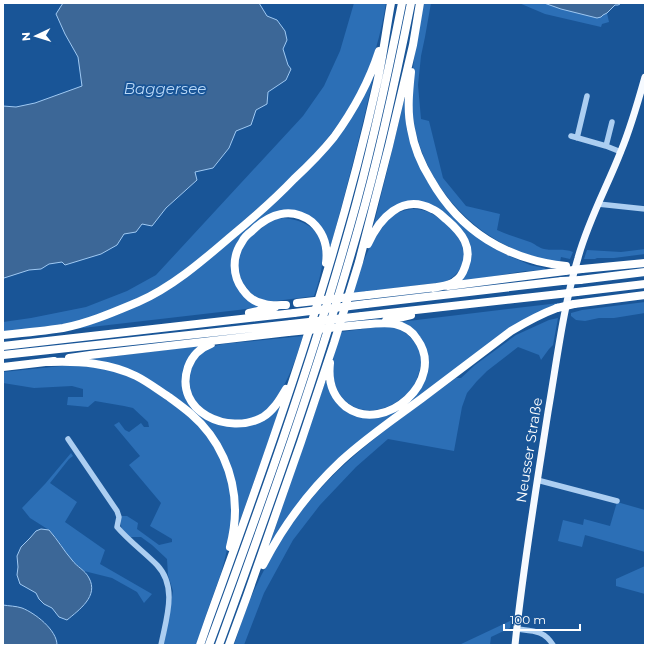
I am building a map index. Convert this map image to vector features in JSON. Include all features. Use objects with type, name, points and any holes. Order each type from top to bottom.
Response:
[{"type":"highway","points":[[3,336],[64,327],[84,322],[139,301],[167,286],[194,267],[252,218],[312,162],[333,137],[351,111],[368,78],[378,54],[391,3]]},
{"type":"highway","points":[[210,645],[284,436],[331,290],[372,143],[402,3]]},
{"type":"highway","points":[[219,645],[293,438],[360,225],[399,63],[411,3]]},
{"type":"highway","points":[[229,645],[334,343],[359,262],[413,45],[420,3]]},
{"type":"highway","points":[[200,645],[275,432],[340,225],[363,142],[385,44],[387,22]]},
{"type":"highway","points":[[413,45],[409,91],[409,117],[411,129],[414,144],[420,159],[444,200],[465,224],[491,242],[523,257],[565,269]]},
{"type":"highway","points":[[359,262],[374,232],[387,215],[395,210],[412,204],[423,205],[439,213],[460,232],[467,246],[468,254],[467,262],[460,276],[448,284],[433,288]]},
{"type":"highway","points":[[286,305],[260,303],[252,299],[238,284],[234,268],[234,259],[239,245],[244,238],[262,221],[275,215],[289,214],[302,217],[312,222],[322,236],[326,247],[327,253],[324,278]]},
{"type":"highway","points":[[212,322],[297,303],[433,288],[565,269],[581,265],[621,265],[645,263]]},
{"type":"highway","points":[[3,346],[645,272]]},
{"type":"highway","points":[[3,355],[645,284]]},
{"type":"highway","points":[[247,596],[269,552],[285,526],[309,495],[342,460],[381,428],[511,331],[526,322],[557,308],[574,304],[645,295]]},
{"type":"highway","points":[[370,324],[451,306]]},
{"type":"highway","points":[[3,367],[50,362],[90,355],[288,332],[387,323],[402,326],[410,331],[421,344],[424,352],[425,370],[420,384],[409,398],[393,408],[373,414],[355,412],[342,403],[332,390],[329,375],[334,343]]},
{"type":"highway","points":[[232,339],[203,347],[193,357],[186,372],[186,389],[189,397],[197,409],[208,417],[238,424],[256,420],[264,416],[277,404],[296,368]]},
{"type":"highway","points":[[50,362],[91,362],[124,370],[150,384],[181,406],[210,434],[218,447],[234,488],[235,512],[232,538],[223,580]]},
{"type":"main road","name":"Neusser Straße","points":[[515,645],[527,543],[564,315],[571,283],[581,265],[588,228],[621,152],[634,116],[645,77]]},
{"type":"street","points":[[587,96],[574,137],[621,152]]},
{"type":"street","points":[[606,146],[612,122]]},
{"type":"street","points":[[598,204],[645,209]]},
{"type":"street","points":[[68,439],[118,514],[119,520],[117,527],[124,536],[162,571],[167,580],[169,588],[168,610],[161,645]]},
{"type":"street","points":[[537,480],[617,501]]},
{"type":"street","points":[[517,629],[536,632],[547,636],[553,645]]},
{"type":"shaded area","points":[[354,3],[386,3],[382,26],[372,60],[358,92],[335,129],[291,178],[193,263],[169,281],[148,293],[106,312],[75,322],[60,326],[3,333],[3,322],[86,307],[127,291],[156,275],[303,116],[324,86],[340,51]]},
{"type":"shaded area","points":[[424,3],[431,3],[421,56],[418,85],[421,119],[429,121],[443,178],[466,206],[500,214],[497,230],[548,250],[566,250],[573,252],[570,259],[561,257],[560,262],[533,256],[507,246],[484,232],[462,214],[444,193],[430,170],[419,144],[413,117],[412,103],[412,74]]},
{"type":"shaded area","points":[[519,3],[544,3],[597,18],[607,13],[609,22],[602,24],[601,27],[545,14]]},
{"type":"shaded area","points":[[375,70],[331,245],[329,245],[323,230],[284,211],[243,237],[231,268],[260,307],[74,329],[169,288],[314,163]]},
{"type":"shaded area","points":[[404,100],[406,100],[406,113],[433,189],[495,249],[530,265],[547,270],[525,271],[459,282],[468,270],[471,256],[453,221],[411,203],[373,228]]},
{"type":"shaded area","points":[[413,209],[429,212],[452,229],[462,245],[464,253],[464,261],[461,268],[454,276],[445,282],[353,293],[361,267],[377,235],[393,216]]},
{"type":"shaded area","points":[[284,218],[300,221],[311,228],[318,236],[322,246],[323,258],[321,270],[314,296],[268,301],[254,296],[241,281],[237,263],[239,255],[248,239],[268,223],[276,219]]},
{"type":"shaded area","points":[[645,249],[645,254],[614,258],[584,259],[587,250],[621,252]]},
{"type":"shaded area","points":[[645,302],[645,313],[585,321],[576,320],[571,316],[571,313],[582,310]]},
{"type":"shaded area","points":[[559,303],[559,305],[537,314],[357,445],[268,549],[325,382],[328,382],[357,415],[406,404],[427,358],[400,322]]},
{"type":"shaded area","points":[[558,318],[553,345],[541,360],[539,355],[518,347],[487,371],[467,393],[462,407],[454,451],[388,439],[356,467],[320,505],[293,540],[264,593],[244,645],[234,645],[249,602],[271,557],[286,532],[322,487],[342,467],[386,429],[456,378],[461,378],[475,365],[516,335],[549,320]]},
{"type":"shaded area","points":[[385,326],[404,332],[417,346],[421,360],[417,379],[408,393],[398,401],[386,407],[374,410],[362,410],[352,406],[337,390],[333,364],[335,352],[341,332]]},
{"type":"shaded area","points":[[303,336],[295,361],[284,385],[271,404],[259,416],[243,420],[222,418],[202,409],[194,399],[190,385],[191,371],[197,358],[206,350],[213,346],[225,344]]},
{"type":"shaded area","points":[[200,346],[187,361],[188,403],[234,426],[278,407],[280,409],[238,526],[238,513],[218,442],[160,388],[90,359]]},
{"type":"shaded area","points":[[77,365],[116,372],[147,386],[181,410],[199,427],[213,445],[224,467],[228,478],[232,501],[230,536],[221,573],[197,645],[164,645],[173,591],[168,575],[167,559],[141,537],[128,537],[121,525],[122,516],[127,516],[138,523],[137,529],[159,545],[172,542],[172,539],[150,526],[161,503],[129,465],[140,456],[114,425],[119,422],[125,430],[129,432],[141,423],[144,427],[149,427],[148,422],[133,408],[124,406],[95,401],[88,407],[67,405],[68,397],[83,397],[83,389],[72,386],[34,388],[3,383],[3,372]]},
{"type":"shaded area","points":[[71,453],[73,456],[50,483],[77,502],[65,522],[105,550],[100,564],[152,594],[144,603],[137,592],[112,578],[84,571],[72,561],[49,530],[30,518],[22,508],[45,484]]},
{"type":"shaded area","points":[[617,502],[645,510],[645,552],[585,535],[582,547],[558,541],[563,520],[583,525],[584,519],[610,526]]},
{"type":"shaded area","points":[[645,566],[645,594],[616,586],[616,579]]},
{"type":"shaded area","points":[[512,620],[510,628],[491,637],[490,645],[459,645]]},
{"type":"water","name":"Baggersee","points":[[63,3],[259,3],[267,16],[277,20],[285,31],[287,40],[283,49],[288,65],[291,69],[286,80],[268,92],[267,104],[256,110],[251,125],[236,131],[229,148],[213,168],[195,172],[197,180],[166,208],[152,226],[142,224],[136,232],[124,234],[117,245],[101,254],[65,265],[62,262],[49,264],[41,269],[29,270],[4,278],[3,106],[16,107],[35,103],[82,86],[78,57],[56,14]]},
{"type":"water","points":[[544,3],[620,4],[615,5],[607,13],[597,18]]},
{"type":"water","points":[[41,529],[49,530],[66,553],[87,575],[91,585],[90,597],[77,612],[67,620],[59,617],[52,608],[44,604],[36,593],[20,584],[17,575],[17,556],[21,547],[36,531]]},
{"type":"water","points":[[3,605],[22,608],[39,618],[53,634],[57,645],[3,645]]}]
